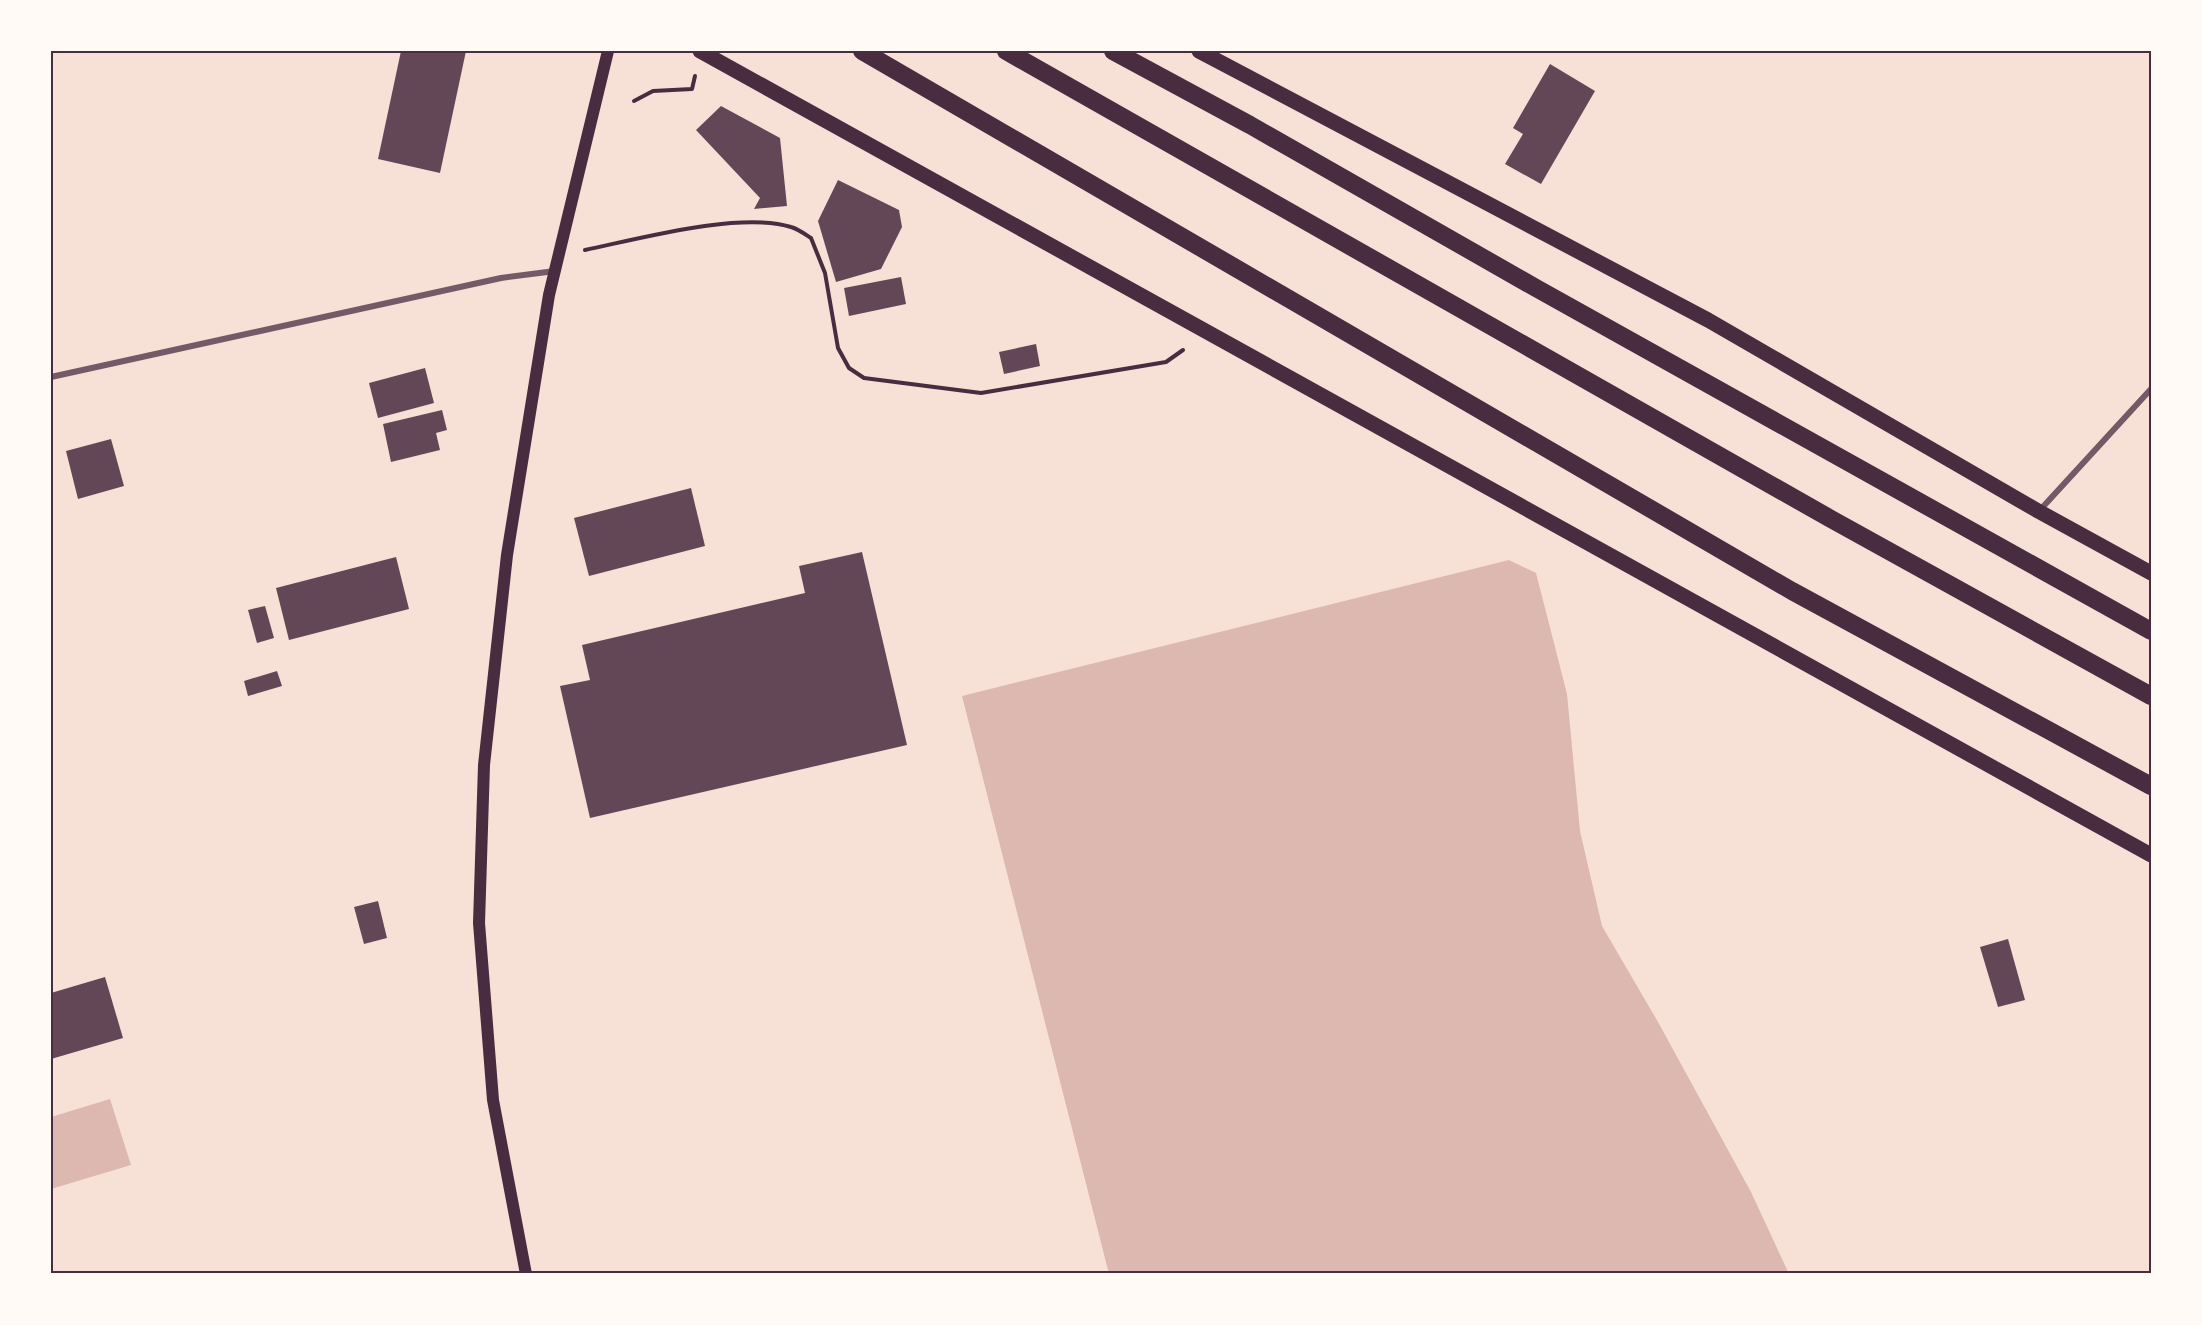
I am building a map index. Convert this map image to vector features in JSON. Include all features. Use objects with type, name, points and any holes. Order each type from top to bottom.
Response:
[{"type":"highway","points":[[862,51],[1792,591],[2151,786]]},
{"type":"highway","points":[[1006,51],[1831,519],[2151,696]]},
{"type":"highway","points":[[1113,51],[1250,125],[1536,288],[2151,632]]},
{"type":"main road","points":[[526,1274],[493,1100],[480,924],[484,765],[507,555],[549,295],[608,51]]},
{"type":"main road","points":[[700,51],[2151,855]]},
{"type":"main road","points":[[1199,51],[1708,320],[2038,512],[2151,573]]},
{"type":"street","points":[[51,376],[501,278],[555,271]]},
{"type":"street","points":[[2038,512],[2151,389]]},
{"type":"path","points":[[633,101],[653,91],[692,89]]},
{"type":"path","points":[[582,250],[680,230],[751,222],[791,227],[811,238],[825,273],[838,348],[849,368],[864,378],[981,393],[1166,362],[1184,350]]},
{"type":"shaded area","points":[[1509,560],[1536,573],[1567,694],[1580,831],[1602,926],[1658,1022],[1751,1192],[1789,1274],[1109,1274],[962,696]]},
{"type":"shaded area","points":[[110,1099],[131,1165],[51,1189],[51,1117]]},
{"type":"building","points":[[401,51],[466,51],[440,173],[378,159]]},
{"type":"building","points":[[1550,64],[1595,91],[1541,184],[1505,164],[1523,134],[1513,128]]},
{"type":"building","points":[[721,106],[780,138],[787,206],[754,209],[760,198],[696,130]]},
{"type":"building","points":[[838,180],[899,210],[902,227],[881,269],[836,282],[818,221]]},
{"type":"building","points":[[901,277],[906,304],[849,316],[844,288]]},
{"type":"building","points":[[1036,344],[1040,366],[1004,374],[999,352]]},
{"type":"building","points":[[425,368],[434,403],[378,418],[369,383]]},
{"type":"building","points":[[442,410],[447,430],[436,433],[440,450],[391,462],[383,424]]},
{"type":"building","points":[[111,439],[124,486],[78,499],[66,451]]},
{"type":"building","points":[[691,488],[705,546],[589,576],[574,518]]},
{"type":"building","points":[[862,552],[907,745],[590,818],[560,686],[590,680],[582,645],[805,593],[799,566]]},
{"type":"building","points":[[396,557],[409,609],[289,640],[276,588]]},
{"type":"building","points":[[265,606],[274,638],[257,643],[248,610]]},
{"type":"building","points":[[277,671],[282,686],[248,696],[244,681]]},
{"type":"building","points":[[378,901],[387,938],[364,944],[354,907]]},
{"type":"building","points":[[2008,939],[2025,1000],[1998,1007],[1980,947]]},
{"type":"building","points":[[105,977],[123,1038],[51,1059],[51,993]]}]
